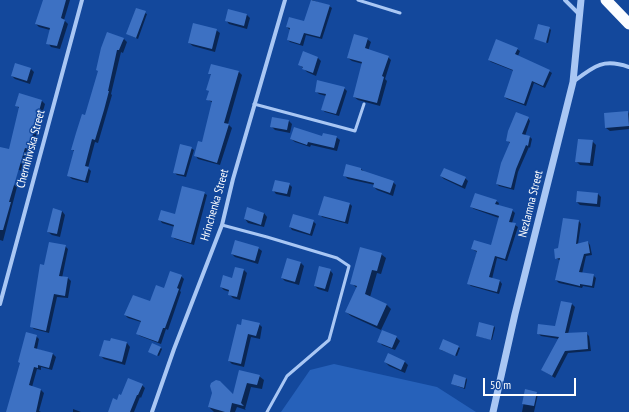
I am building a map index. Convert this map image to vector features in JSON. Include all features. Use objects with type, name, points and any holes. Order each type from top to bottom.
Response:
[{"type":"highway","points":[[606,0],[629,24]]},
{"type":"street","name":"Chernihivska Street","points":[[0,304],[82,0]]},
{"type":"street","name":"Hrinchenka Street","points":[[152,412],[174,349],[222,225],[254,104],[285,0]]},
{"type":"street","points":[[565,0],[580,15]]},
{"type":"street","name":"Nezlamna Street","points":[[493,412],[516,306],[573,82],[581,0]]},
{"type":"street","points":[[573,82],[591,69],[604,63],[618,64],[629,67]]},
{"type":"lane","points":[[358,0],[400,13]]},
{"type":"lane","points":[[254,104],[355,131],[364,104]]},
{"type":"lane","points":[[222,225],[336,258],[350,266],[329,340],[287,376],[267,412]]},
{"type":"shaded area","points":[[334,364],[437,387],[476,412],[281,412],[310,370]]},
{"type":"building","points":[[43,0],[66,0],[61,18],[65,20],[57,46],[46,44],[50,28],[35,24]]},
{"type":"building","points":[[311,0],[330,5],[320,37],[304,33],[300,44],[287,40],[290,28],[286,27],[289,17],[304,21]]},
{"type":"building","points":[[136,8],[146,11],[136,38],[126,34]]},
{"type":"building","points":[[228,9],[247,14],[244,26],[225,21]]},
{"type":"building","points":[[193,23],[217,29],[212,49],[188,43]]},
{"type":"building","points":[[538,24],[550,27],[546,43],[534,39]]},
{"type":"building","points":[[107,32],[124,38],[119,50],[117,50],[109,91],[95,140],[92,139],[85,166],[89,167],[85,181],[67,176],[74,150],[71,150],[82,114],[85,115],[98,71],[96,70],[101,48]]},
{"type":"building","points":[[354,34],[368,38],[365,48],[389,56],[382,76],[384,77],[377,103],[353,97],[362,62],[347,58]]},
{"type":"building","points":[[496,39],[518,48],[515,54],[550,70],[543,86],[532,81],[524,104],[504,97],[513,70],[488,60]]},
{"type":"building","points":[[303,51],[318,57],[313,73],[302,69],[303,67],[298,65]]},
{"type":"building","points":[[15,63],[31,68],[27,81],[11,76]]},
{"type":"building","points":[[211,64],[239,71],[224,123],[229,124],[217,163],[194,156],[198,141],[202,142],[212,101],[206,100],[209,91],[206,90],[211,74],[208,74]]},
{"type":"building","points":[[317,80],[345,87],[336,114],[321,110],[326,94],[315,92]]},
{"type":"building","points":[[19,93],[42,100],[29,149],[25,148],[9,202],[11,202],[3,230],[0,230],[0,147],[9,149],[19,107],[15,106]]},
{"type":"building","points":[[628,111],[629,126],[605,128],[604,113]]},
{"type":"building","points":[[516,112],[529,117],[522,134],[530,136],[528,146],[526,145],[516,169],[511,188],[496,184],[501,163],[510,142],[506,141],[508,131]]},
{"type":"building","points":[[272,117],[289,120],[287,130],[270,127]]},
{"type":"building","points":[[294,127],[322,136],[323,133],[337,136],[334,148],[308,142],[307,145],[290,139]]},
{"type":"building","points":[[578,139],[593,140],[590,163],[575,162]]},
{"type":"building","points":[[180,144],[192,147],[184,175],[173,173]]},
{"type":"building","points":[[346,164],[361,168],[361,170],[394,181],[390,193],[373,187],[374,183],[343,176]]},
{"type":"building","points":[[444,168],[466,177],[462,186],[440,176]]},
{"type":"building","points":[[275,180],[290,183],[287,194],[272,191]]},
{"type":"building","points":[[182,186],[205,192],[191,243],[171,237],[174,225],[158,220],[161,210],[175,214]]},
{"type":"building","points":[[577,191],[598,193],[597,204],[576,202]]},
{"type":"building","points":[[475,193],[497,200],[495,204],[513,209],[509,222],[516,223],[505,259],[495,256],[489,277],[500,280],[497,292],[467,284],[477,251],[471,249],[474,240],[491,245],[499,216],[470,207]]},
{"type":"building","points":[[324,196],[350,203],[345,222],[318,215]]},
{"type":"building","points":[[247,207],[264,213],[261,225],[244,219]]},
{"type":"building","points":[[53,208],[62,211],[57,234],[47,232]]},
{"type":"building","points":[[293,214],[314,220],[310,234],[289,227]]},
{"type":"building","points":[[563,218],[579,220],[576,244],[588,241],[590,253],[584,254],[579,272],[594,274],[592,286],[580,284],[580,286],[555,280],[560,258],[555,259],[554,249],[558,248]]},
{"type":"building","points":[[235,240],[259,247],[255,261],[231,254]]},
{"type":"building","points":[[49,242],[66,245],[59,276],[68,277],[65,296],[54,294],[46,331],[30,327],[40,264],[44,265]]},
{"type":"building","points":[[360,247],[382,253],[377,271],[372,270],[365,294],[387,304],[377,326],[345,312],[357,286],[350,284]]},
{"type":"building","points":[[287,258],[301,262],[295,282],[281,278]]},
{"type":"building","points":[[319,266],[331,269],[325,289],[314,286]]},
{"type":"building","points":[[235,267],[244,269],[237,297],[228,295],[229,290],[220,287],[223,275],[232,278]]},
{"type":"building","points":[[170,271],[182,275],[177,288],[179,289],[165,328],[163,328],[158,342],[136,334],[141,321],[124,315],[133,295],[150,301],[156,285],[164,288]]},
{"type":"building","points":[[561,301],[572,303],[565,333],[587,332],[588,349],[565,351],[552,376],[541,370],[559,337],[537,334],[538,324],[555,326]]},
{"type":"building","points":[[242,319],[260,323],[256,336],[248,334],[241,364],[228,361],[237,324],[241,325]]},
{"type":"building","points":[[479,322],[494,326],[491,340],[476,336]]},
{"type":"building","points":[[382,330],[397,336],[392,348],[377,342]]},
{"type":"building","points":[[26,332],[37,335],[34,348],[53,353],[49,368],[38,365],[38,368],[34,367],[29,385],[41,389],[36,412],[6,412],[20,363],[18,362]]},
{"type":"building","points":[[111,338],[127,342],[122,362],[99,356],[104,340],[110,341]]},
{"type":"building","points":[[443,339],[459,346],[455,356],[439,349]]},
{"type":"building","points":[[152,343],[161,347],[157,356],[148,352]]},
{"type":"building","points":[[388,353],[405,361],[401,370],[384,362]]},
{"type":"building","points":[[239,370],[260,375],[257,385],[247,383],[241,403],[244,406],[232,403],[230,412],[208,407],[212,393],[210,386],[211,383],[216,380],[220,381],[233,394]]},
{"type":"building","points":[[454,374],[466,378],[464,388],[451,384]]},
{"type":"building","points":[[128,378],[143,384],[130,412],[108,412],[113,398],[117,400],[119,394],[121,395]]},
{"type":"building","points":[[525,389],[537,392],[534,406],[522,404]]}]
